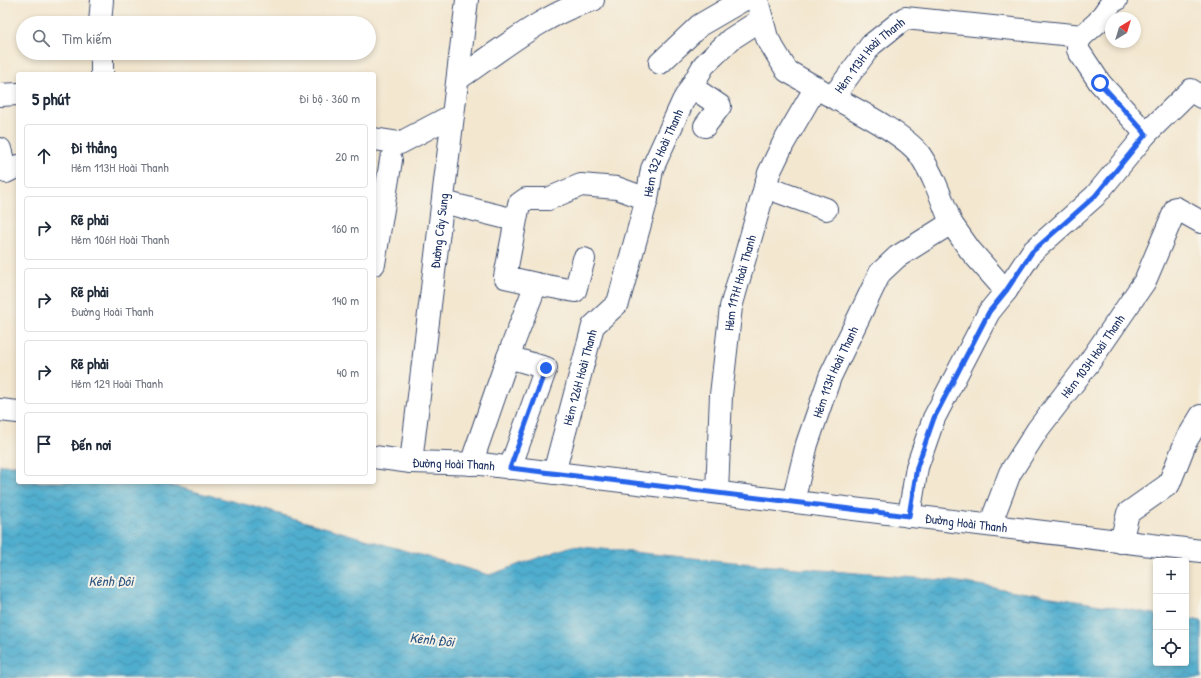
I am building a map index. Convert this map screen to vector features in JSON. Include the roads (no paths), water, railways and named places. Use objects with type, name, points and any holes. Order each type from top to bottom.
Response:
[{"type":"street","points":[[101,16],[102,0]]},
{"type":"street","name":"Đường Cây Sung","points":[[412,462],[467,0]]},
{"type":"street","points":[[458,79],[527,32],[577,4],[593,0]]},
{"type":"street","points":[[660,63],[700,25],[743,0]]},
{"type":"street","points":[[1116,0],[1112,2],[1098,22],[1082,36],[1078,42],[1078,50],[1100,83],[1146,134]]},
{"type":"street","points":[[760,9],[767,38],[787,71],[824,92]]},
{"type":"street","name":"Hẻm 132 Hoài Thanh","points":[[536,284],[505,277],[519,204],[526,199],[548,200],[581,185],[617,188],[647,199],[652,169],[704,65],[760,9]]},
{"type":"street","name":"Hẻm 113H Hoài Thanh","points":[[793,502],[807,444],[830,378],[880,273],[897,257],[951,223],[935,183],[919,154],[900,137],[824,92],[871,45],[905,18],[1082,36]]},
{"type":"street","points":[[102,60],[102,72]]},
{"type":"street","points":[[692,87],[720,106],[706,126]]},
{"type":"street","points":[[909,516],[917,467],[934,418],[989,312],[1006,291],[1032,252],[1095,196],[1146,134],[1191,90],[1201,96]]},
{"type":"street","name":"Hẻm 117H Hoài Thanh","points":[[717,492],[721,395],[731,307],[769,173],[783,144],[824,92]]},
{"type":"street","points":[[0,94],[16,94]]},
{"type":"street","points":[[376,139],[400,143],[453,115]]},
{"type":"street","points":[[0,149],[6,172],[16,167]]},
{"type":"street","points":[[376,252],[392,160]]},
{"type":"street","points":[[765,187],[826,209]]},
{"type":"street","name":"Hẻm 126H Hoài Thanh","points":[[554,473],[592,326],[618,303],[647,199]]},
{"type":"street","points":[[443,202],[515,220]]},
{"type":"street","name":"Hẻm 103H Hoài Thanh","points":[[990,525],[1010,473],[1038,429],[1088,364],[1145,280],[1176,208],[1201,222]]},
{"type":"street","points":[[951,223],[970,250],[1006,291]]},
{"type":"street","points":[[471,464],[508,357],[536,284],[574,291],[584,259]]},
{"type":"street","points":[[508,357],[546,368],[510,468]]},
{"type":"street","points":[[0,410],[16,412]]},
{"type":"street","points":[[1121,542],[1128,513],[1169,484],[1186,441],[1201,416]]},
{"type":"street","name":"Đường Hoài Thanh","points":[[376,457],[412,462],[471,464],[510,468],[1201,551]]},
{"type":"water","name":"Kênh Đôi","points":[[0,465],[16,465],[16,484],[166,484],[255,507],[489,575],[572,546],[773,566],[953,581],[1153,614],[1153,666],[1189,666],[1189,619],[1201,621],[1201,678],[0,678]]}]
